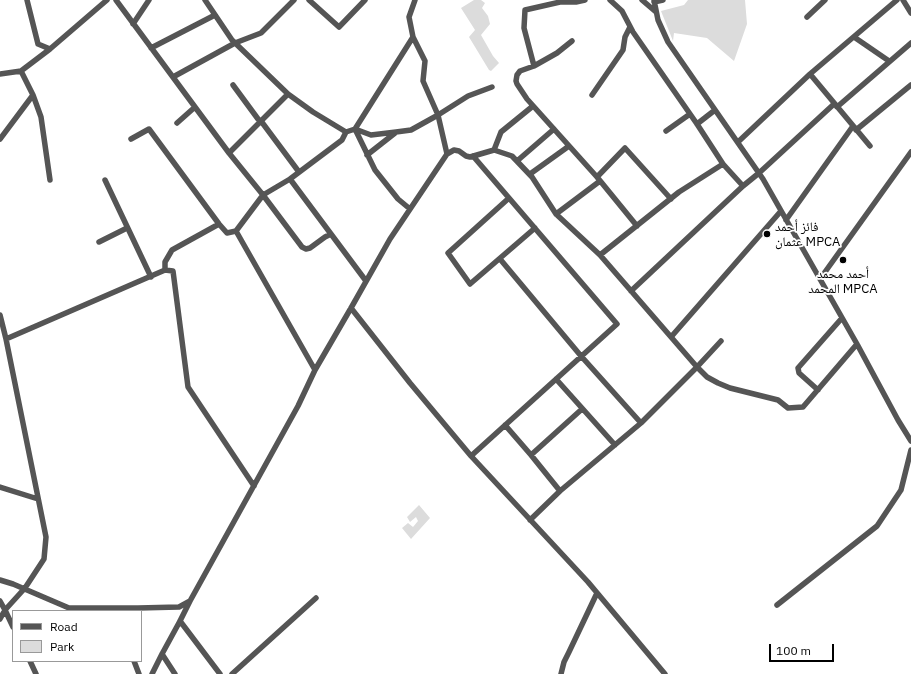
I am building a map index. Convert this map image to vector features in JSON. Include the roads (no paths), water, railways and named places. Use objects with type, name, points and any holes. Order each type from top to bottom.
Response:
[{"type":"street","points":[[27,0],[38,44],[50,48]]},
{"type":"street","points":[[0,74],[22,71],[107,0]]},
{"type":"street","points":[[116,0],[229,153],[264,195],[302,247],[306,249],[310,248],[331,234]]},
{"type":"street","points":[[133,24],[149,0]]},
{"type":"street","points":[[206,0],[232,40],[288,94],[312,112],[346,132],[354,130],[371,135],[411,130],[468,96],[492,87]]},
{"type":"street","points":[[173,77],[235,43],[261,33],[294,0]]},
{"type":"street","points":[[309,0],[339,27],[365,0]]},
{"type":"street","points":[[414,0],[409,17],[414,37],[425,61],[423,81],[438,115],[447,154]]},
{"type":"street","points":[[534,66],[524,28],[525,10],[560,2],[576,2],[585,0]]},
{"type":"street","points":[[610,0],[622,11],[630,27],[723,164],[743,186]]},
{"type":"street","points":[[642,0],[657,12]]},
{"type":"street","points":[[663,0],[654,1],[660,26],[668,42],[759,173],[911,441]]},
{"type":"street","points":[[807,17],[825,0]]},
{"type":"street","points":[[738,142],[810,74],[897,0]]},
{"type":"street","points":[[903,0],[911,13]]},
{"type":"street","points":[[151,48],[215,15]]},
{"type":"street","points":[[592,95],[623,50],[625,37],[630,27]]},
{"type":"street","points":[[854,36],[889,61]]},
{"type":"street","points":[[354,130],[414,37]]},
{"type":"street","points":[[572,41],[557,53],[534,66],[520,71],[516,78],[517,84],[527,99],[598,179],[637,226]]},
{"type":"street","points":[[631,291],[743,186],[836,105],[911,43]]},
{"type":"street","points":[[22,71],[41,117],[50,180]]},
{"type":"street","points":[[810,74],[870,146]]},
{"type":"street","points":[[233,85],[299,172]]},
{"type":"street","points":[[786,220],[854,128],[911,85]]},
{"type":"street","points":[[229,153],[288,94]]},
{"type":"street","points":[[0,139],[33,95]]},
{"type":"street","points":[[494,150],[500,132],[533,106]]},
{"type":"street","points":[[177,124],[195,107]]},
{"type":"street","points":[[697,124],[715,110]]},
{"type":"street","points":[[666,131],[690,114]]},
{"type":"street","points":[[131,139],[149,129],[227,233],[236,231],[264,195],[290,179],[342,140],[346,132]]},
{"type":"street","points":[[517,161],[554,129]]},
{"type":"street","points":[[354,130],[375,170],[398,199],[410,209]]},
{"type":"street","points":[[368,155],[396,132]]},
{"type":"street","points":[[530,174],[569,146]]},
{"type":"street","points":[[556,214],[598,179],[625,148],[671,198]]},
{"type":"street","points":[[152,674],[190,601],[298,406],[315,370],[390,239],[447,154],[454,150],[470,157],[494,150],[512,156],[530,174],[556,214],[600,255],[697,368],[707,377],[718,383],[730,388],[778,400],[788,408],[803,407],[857,344]]},
{"type":"street","points":[[820,279],[911,152]]},
{"type":"street","points":[[470,456],[617,324],[473,156]]},
{"type":"street","points":[[600,255],[679,192],[723,164]]},
{"type":"street","points":[[290,179],[366,281]]},
{"type":"street","points":[[105,180],[151,277]]},
{"type":"street","points":[[509,198],[448,253],[470,284],[535,228]]},
{"type":"street","points":[[671,336],[781,211]]},
{"type":"street","points":[[165,270],[164,262],[172,250],[219,224]]},
{"type":"street","points":[[99,242],[127,228]]},
{"type":"street","points":[[236,231],[315,370]]},
{"type":"street","points":[[500,259],[581,356],[641,424]]},
{"type":"street","points":[[6,339],[165,270],[172,272],[188,387],[254,486]]},
{"type":"street","points":[[351,308],[470,456],[597,593],[665,674]]},
{"type":"street","points":[[0,315],[46,537],[44,559],[25,588],[5,610],[0,619]]},
{"type":"street","points":[[818,390],[799,373],[798,368],[842,318]]},
{"type":"street","points":[[530,520],[560,491],[641,424],[697,368],[721,341]]},
{"type":"street","points":[[556,379],[615,446]]},
{"type":"street","points":[[531,455],[582,409]]},
{"type":"street","points":[[505,425],[560,491]]},
{"type":"street","points":[[906,434],[911,428]]},
{"type":"street","points":[[777,606],[877,526],[901,490],[911,450]]},
{"type":"street","points":[[0,487],[38,499]]},
{"type":"street","points":[[0,580],[1,579],[25,588],[69,608],[112,609],[179,607],[190,601]]},
{"type":"street","points":[[561,674],[564,662],[597,593]]},
{"type":"street","points":[[232,674],[316,598]]},
{"type":"street","points":[[0,601],[12,625]]},
{"type":"street","points":[[180,621],[220,674]]},
{"type":"street","points":[[162,654],[175,674]]},
{"type":"street","points":[[30,662],[36,674]]},
{"type":"street","points":[[134,662],[139,674]]},
{"type":"place","name":"فائز أحمد عثمان MPCA","points":[[767,234]]},
{"type":"place","name":"أحمد محمد المحمد MPCA","points":[[843,260]]}]
